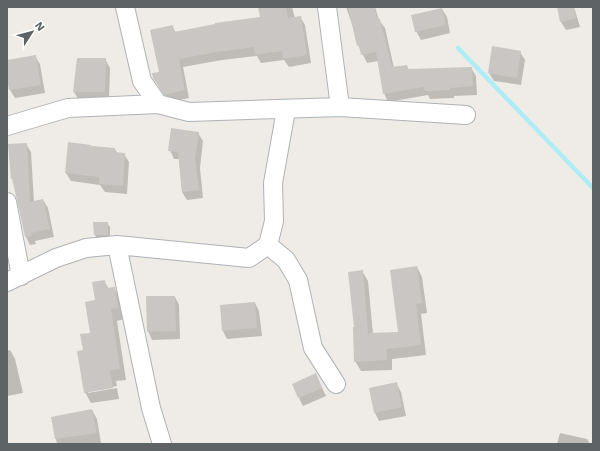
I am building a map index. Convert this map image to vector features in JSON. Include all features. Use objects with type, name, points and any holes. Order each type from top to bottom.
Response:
[{"type":"street","points":[[125,7],[142,81],[158,104]]},
{"type":"street","points":[[327,7],[340,107]]},
{"type":"street","points":[[7,126],[68,108],[158,104],[189,112],[254,109],[286,110],[340,107],[466,115]]},
{"type":"street","points":[[7,202],[14,279],[56,258],[86,248],[117,245],[249,258],[268,245],[274,221],[273,183],[286,110]]},
{"type":"street","points":[[117,245],[152,408],[162,444]]},
{"type":"street","points":[[268,245],[286,260],[298,280],[313,348],[336,384]]},
{"type":"building","points":[[258,7],[286,7],[288,18],[301,16],[307,55],[283,59],[282,51],[255,55],[254,47],[179,59],[185,90],[164,95],[153,78],[152,73],[159,72],[150,30],[173,25],[174,32],[215,23],[260,17]]},
{"type":"building","points":[[348,7],[374,7],[378,19],[380,19],[392,67],[407,65],[408,69],[472,67],[473,86],[450,88],[450,90],[424,91],[424,87],[383,94],[376,52],[361,55],[359,45],[357,46]]},
{"type":"building","points":[[557,7],[573,7],[576,18],[560,22]]},
{"type":"building","points":[[442,8],[446,25],[415,32],[411,15]]},
{"type":"building","points":[[492,46],[521,51],[517,78],[488,73]]},
{"type":"building","points":[[36,55],[41,85],[9,90],[7,60]]},
{"type":"building","points":[[77,58],[106,58],[105,92],[73,92]]},
{"type":"building","points":[[171,128],[199,132],[195,159],[199,190],[182,192],[178,152],[168,151]]},
{"type":"building","points":[[68,142],[115,148],[115,152],[125,153],[123,186],[99,184],[99,177],[65,173]]},
{"type":"building","points":[[27,143],[30,202],[43,199],[50,229],[31,233],[32,236],[25,237],[11,179],[8,144]]},
{"type":"building","points":[[93,222],[108,222],[108,235],[94,235]]},
{"type":"building","points":[[417,266],[422,303],[416,304],[421,345],[386,349],[387,360],[354,362],[354,327],[348,272],[363,270],[368,333],[398,332],[390,270]]},
{"type":"building","points":[[105,280],[106,288],[115,287],[118,308],[111,309],[120,369],[110,370],[113,388],[84,393],[77,351],[83,350],[80,334],[90,333],[85,302],[95,300],[92,282]]},
{"type":"building","points":[[146,296],[175,296],[176,331],[147,332]]},
{"type":"building","points":[[255,302],[257,328],[222,331],[220,305]]},
{"type":"building","points":[[316,373],[322,388],[298,398],[292,384]]},
{"type":"building","points":[[397,382],[402,407],[374,413],[369,388]]},
{"type":"building","points":[[92,409],[97,433],[55,439],[51,417]]},
{"type":"waterway","points":[[458,48],[593,188]]}]
